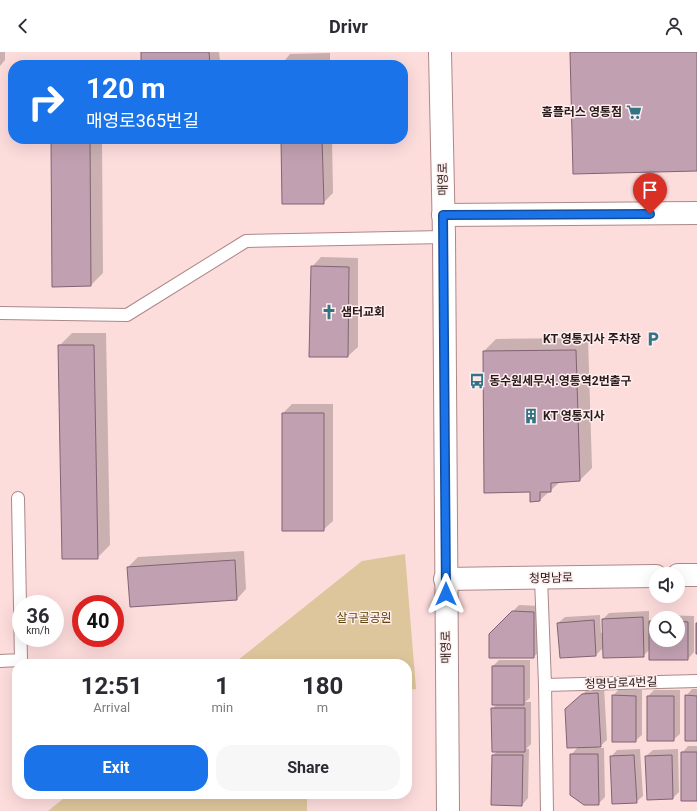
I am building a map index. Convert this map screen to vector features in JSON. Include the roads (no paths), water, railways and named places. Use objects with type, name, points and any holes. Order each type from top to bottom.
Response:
[{"type":"street","name":"매영로","points":[[440,56],[444,226],[445,579],[448,811]]},
{"type":"street","points":[[444,226],[697,213]]},
{"type":"street","points":[[685,575],[697,575]]},
{"type":"street","name":"청명남로","points":[[445,579],[649,576]]},
{"type":"lane","points":[[0,313],[127,315],[246,241],[444,226]]},
{"type":"lane","points":[[18,498],[21,659]]},
{"type":"lane","points":[[541,578],[545,685],[547,811]]},
{"type":"lane","points":[[0,661],[12,660]]},
{"type":"lane","name":"청명남로4번길","points":[[545,685],[697,681]]},
{"type":"place","name":"홈플러스 영통점","points":[[634,112]]},
{"type":"place","name":"샘터교회","points":[[329,312]]},
{"type":"place","name":"KT 영통지사 주차장","points":[[653,339]]},
{"type":"place","name":"동수원세무서.영통역2번출구","points":[[477,381]]},
{"type":"place","name":"KT 영통지사","points":[[531,416]]},
{"type":"park label","name":"살구골공원","points":[[364,618]]}]
